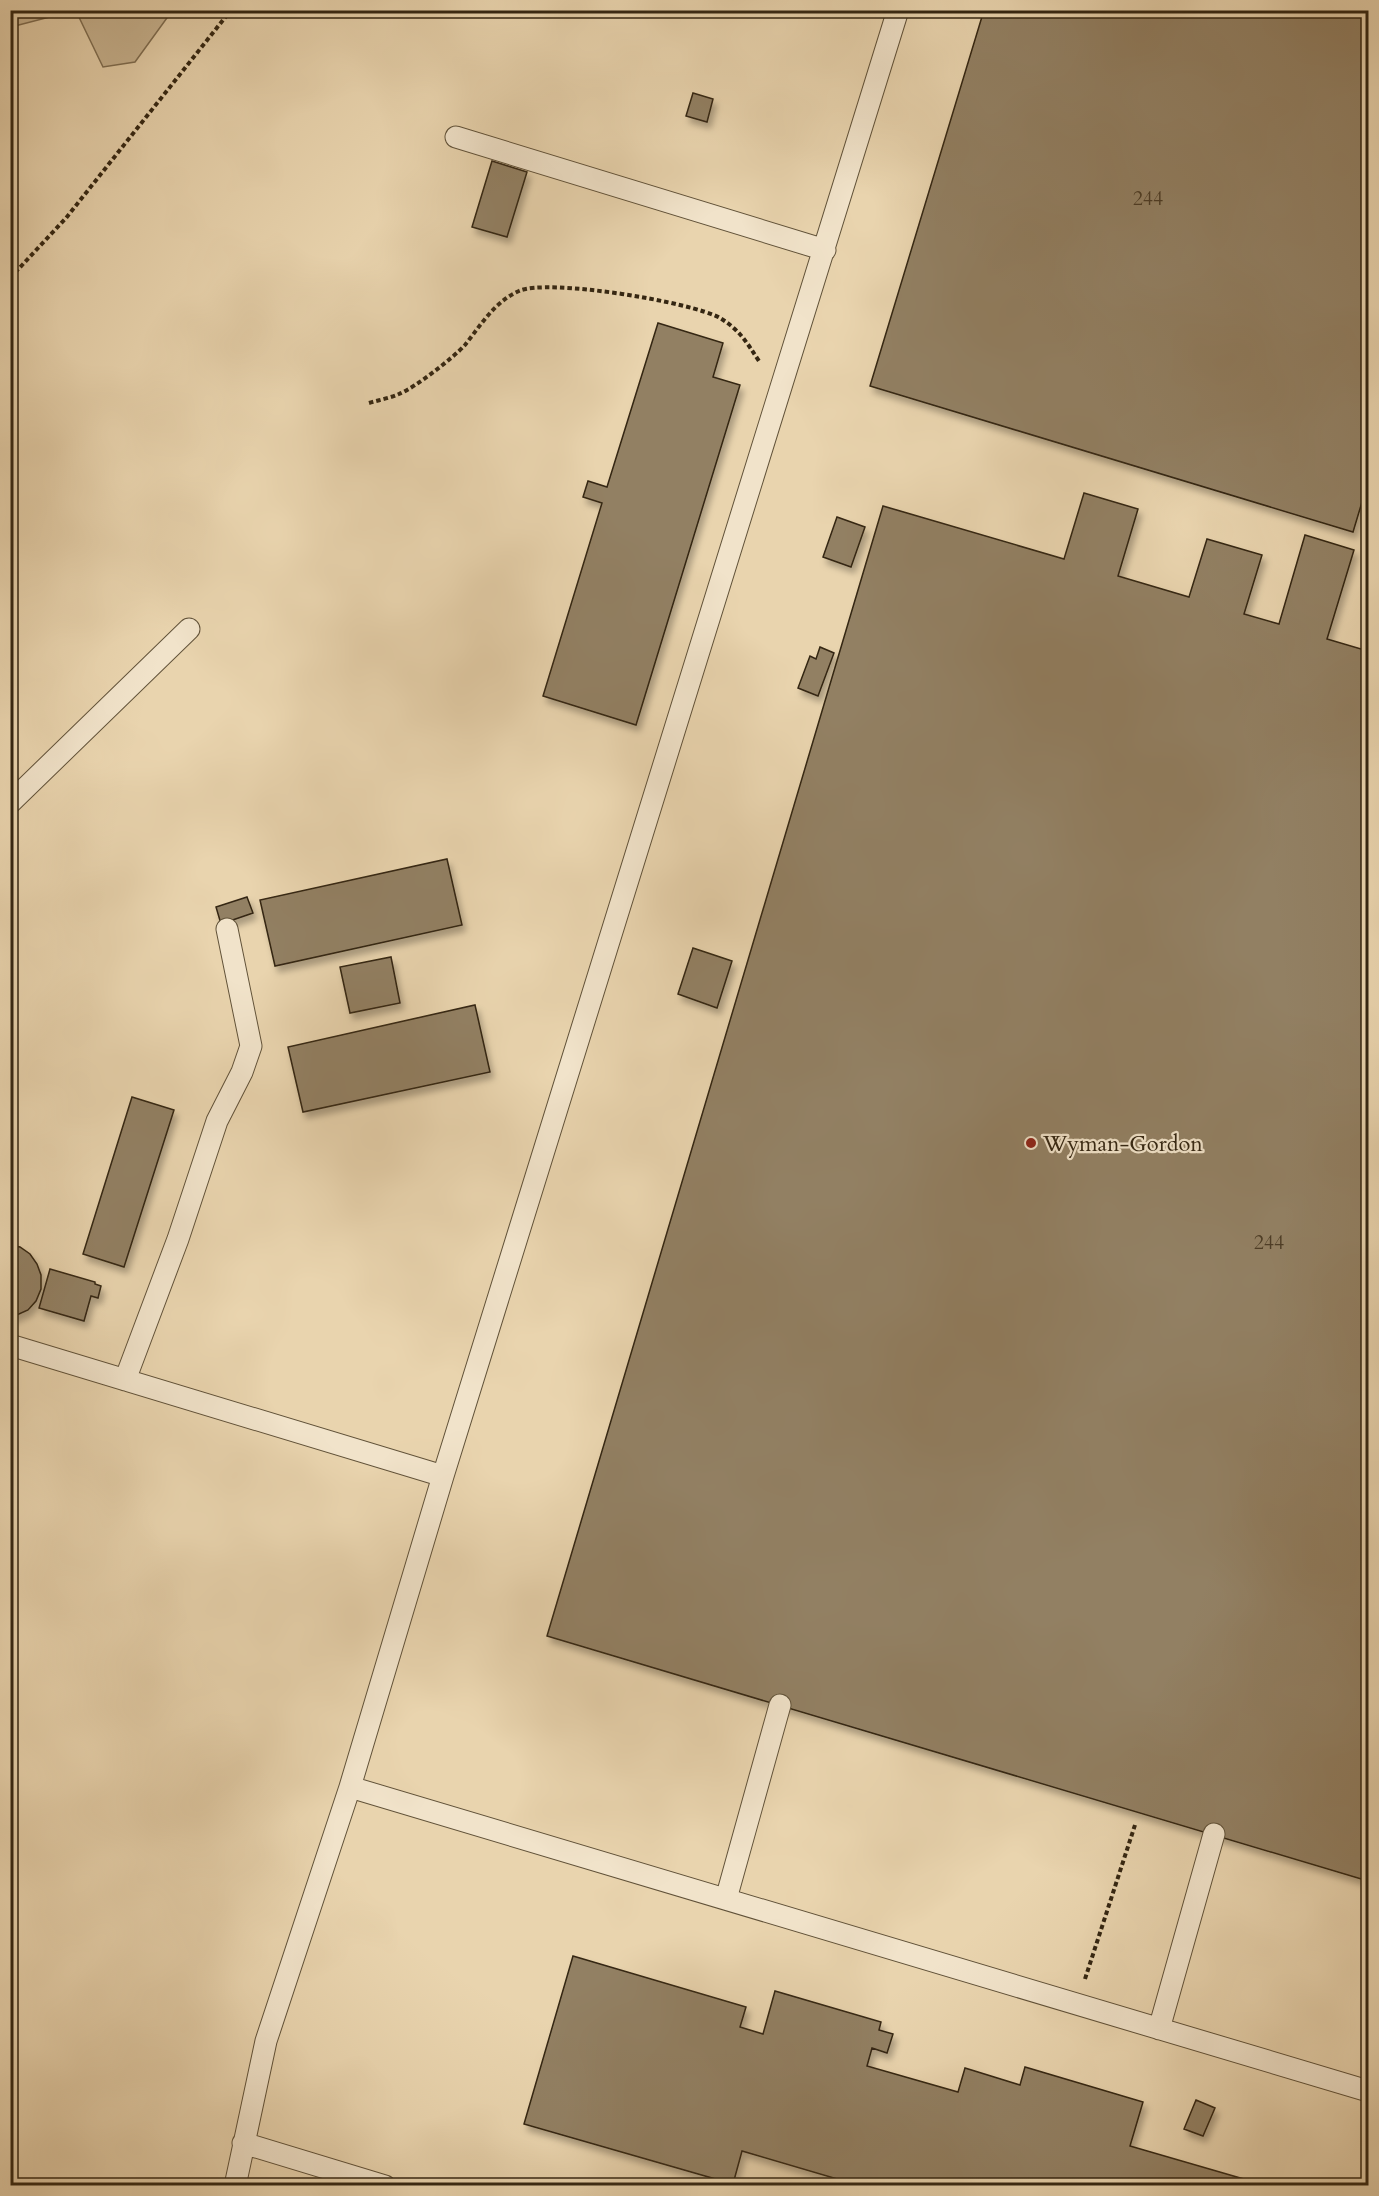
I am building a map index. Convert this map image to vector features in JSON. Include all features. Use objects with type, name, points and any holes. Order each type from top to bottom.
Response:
[{"type":"lane","points":[[234,2186],[266,2041],[350,1787],[443,1476],[898,10]]},
{"type":"lane","points":[[456,136],[825,250]]},
{"type":"lane","points":[[10,803],[189,629]]},
{"type":"lane","points":[[125,1380],[178,1239],[217,1121],[242,1072],[251,1046],[227,929]]},
{"type":"lane","points":[[10,1345],[443,1476]]},
{"type":"lane","points":[[726,1899],[780,1705]]},
{"type":"lane","points":[[350,1787],[1368,2091]]},
{"type":"lane","points":[[1159,2029],[1214,1834]]},
{"type":"lane","points":[[243,2143],[385,2186]]},
{"type":"path","points":[[10,278],[66,218],[231,10]]},
{"type":"path","points":[[369,404],[401,394],[435,370],[464,346],[489,312],[520,290],[557,286],[670,301],[718,317],[739,331],[780,392]]},
{"type":"path","points":[[1077,2004],[1135,1825]]},
{"type":"shaded area","points":[[11,10],[73,10],[73,11],[11,27]]},
{"type":"shaded area","points":[[76,11],[172,11],[135,62],[103,67]]},
{"type":"building","points":[[984,10],[1368,10],[1368,482],[1353,532],[870,386]]},
{"type":"building","points":[[693,93],[713,99],[707,122],[686,116]]},
{"type":"building","points":[[492,161],[527,172],[507,237],[472,227]]},
{"type":"building","points":[[658,323],[723,343],[713,377],[740,385],[636,725],[543,696],[602,503],[583,497],[588,481],[607,487]]},
{"type":"building","name":"Wyman-Gordon","points":[[1084,493],[1138,509],[1118,576],[1189,597],[1207,539],[1262,555],[1244,614],[1279,624],[1305,535],[1354,550],[1327,639],[1368,651],[1368,1881],[547,1636],[883,506],[1064,559]]},
{"type":"building","points":[[837,517],[865,527],[851,567],[823,557]]},
{"type":"building","points":[[820,647],[834,653],[818,696],[798,688],[810,656],[816,659]]},
{"type":"building","points":[[447,859],[462,925],[275,966],[260,900]]},
{"type":"building","points":[[247,897],[253,913],[221,924],[216,907]]},
{"type":"building","points":[[693,948],[732,961],[717,1008],[678,994]]},
{"type":"building","points":[[391,957],[400,1003],[350,1013],[340,967]]},
{"type":"building","points":[[475,1005],[490,1072],[303,1112],[288,1047]]},
{"type":"building","points":[[132,1097],[174,1110],[124,1267],[83,1254]]},
{"type":"building","points":[[10,1245],[20,1247],[30,1254],[41,1275],[41,1289],[36,1301],[28,1310],[10,1318]]},
{"type":"building","points":[[50,1269],[95,1282],[101,1286],[98,1298],[91,1296],[84,1321],[39,1308]]},
{"type":"building","points":[[573,1956],[746,2007],[740,2027],[763,2034],[775,1991],[881,2022],[879,2030],[893,2034],[887,2053],[872,2048],[867,2066],[958,2092],[965,2068],[1020,2085],[1025,2067],[1143,2102],[1130,2146],[1268,2186],[861,2186],[742,2151],[733,2184],[524,2124]]},
{"type":"building","points":[[1196,2100],[1215,2108],[1203,2136],[1184,2129]]},
{"type":"place","name":"Wyman-Gordon","points":[[1031,1143]]}]
